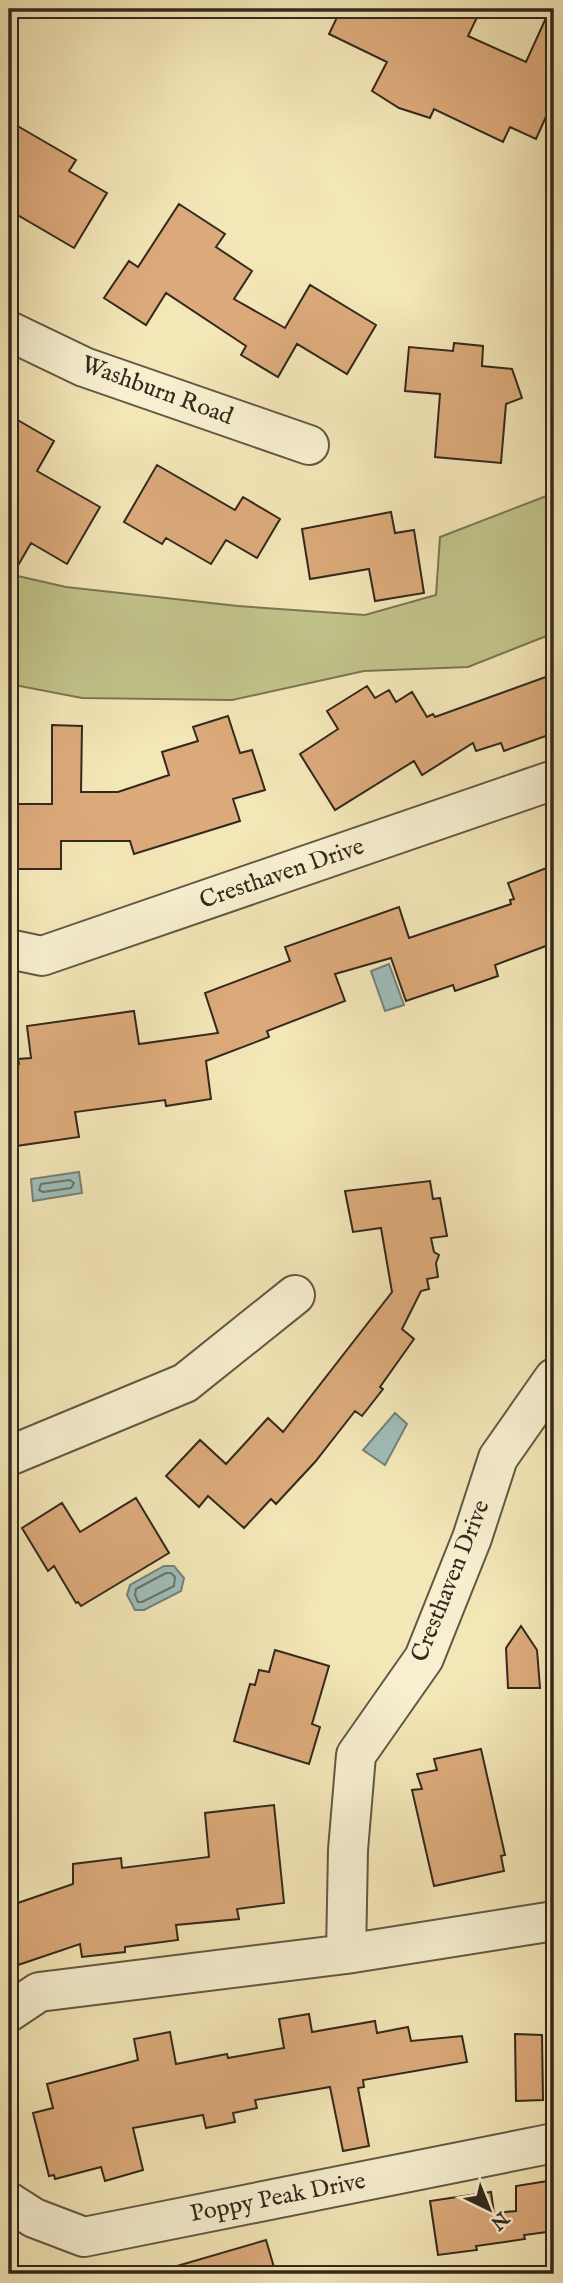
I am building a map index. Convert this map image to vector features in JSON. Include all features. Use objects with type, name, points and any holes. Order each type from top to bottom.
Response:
[{"type":"street","name":"Washburn Road","points":[[9,331],[84,367],[309,445]]},
{"type":"street","name":"Cresthaven Drive","points":[[9,949],[42,956],[554,780]]},
{"type":"street","points":[[9,1456],[185,1383],[295,1295]]},
{"type":"street","name":"Cresthaven Drive","points":[[346,1954],[348,1850],[356,1755],[424,1658],[472,1538],[498,1458],[554,1378]]},
{"type":"street","points":[[9,2012],[39,1992],[346,1954],[554,1921]]},
{"type":"street","name":"Poppy Peak Drive","points":[[9,2202],[34,2218],[84,2237],[554,2143]]},
{"type":"green space","points":[[554,493],[554,633],[468,667],[364,671],[232,700],[82,698],[9,684],[9,574],[66,587],[238,606],[365,615],[436,595],[440,537]]},
{"type":"water","points":[[389,964],[404,1005],[385,1011],[371,971]]},
{"type":"water","points":[[79,1172],[82,1193],[33,1201],[31,1179]]},
{"type":"water","points":[[395,1413],[407,1424],[385,1465],[363,1450]]},
{"type":"water","points":[[164,1566],[174,1566],[184,1578],[181,1591],[144,1610],[135,1610],[127,1595],[130,1585]]},
{"type":"building","points":[[341,9],[481,9],[468,36],[526,62],[550,9],[554,9],[554,99],[536,139],[510,127],[503,142],[434,109],[430,118],[399,108],[372,91],[387,62],[329,34]]},
{"type":"building","points":[[9,121],[76,160],[69,171],[107,193],[74,248],[9,210]]},
{"type":"building","points":[[179,204],[225,234],[216,247],[252,271],[234,299],[285,328],[310,285],[376,325],[347,374],[297,344],[278,377],[241,355],[246,346],[166,293],[146,325],[104,298],[129,261],[138,267]]},
{"type":"building","points":[[454,343],[483,346],[482,366],[512,369],[522,398],[506,404],[501,463],[435,457],[440,394],[405,391],[409,347],[453,351]]},
{"type":"building","points":[[9,415],[54,441],[37,471],[100,507],[67,564],[31,543],[9,581]]},
{"type":"building","points":[[157,465],[235,510],[243,497],[280,519],[257,558],[226,540],[211,564],[166,538],[162,544],[124,522]]},
{"type":"building","points":[[391,512],[395,533],[414,530],[424,593],[375,601],[369,569],[310,579],[302,529]]},
{"type":"building","points":[[554,674],[554,733],[504,751],[501,743],[476,751],[473,743],[422,775],[414,761],[335,810],[300,754],[338,729],[327,711],[367,686],[375,698],[389,690],[396,702],[412,692],[427,717],[433,714],[435,717]]},
{"type":"building","points":[[228,716],[240,753],[252,750],[265,790],[233,799],[240,821],[134,854],[130,841],[61,841],[61,869],[9,869],[9,804],[52,804],[52,725],[82,726],[81,792],[118,792],[169,775],[162,752],[198,741],[193,727]]},
{"type":"building","points":[[554,865],[554,943],[495,965],[498,976],[455,991],[453,985],[406,1001],[391,958],[335,974],[345,1001],[267,1031],[269,1037],[206,1061],[211,1099],[166,1106],[165,1100],[75,1112],[79,1137],[16,1146],[14,1130],[9,1131],[9,1066],[19,1064],[18,1059],[31,1058],[27,1026],[134,1011],[139,1044],[218,1033],[205,993],[290,961],[285,947],[399,907],[409,938],[511,904],[510,900],[514,899],[508,883]]},
{"type":"building","points":[[430,1181],[433,1199],[440,1198],[447,1236],[431,1238],[434,1252],[439,1255],[436,1263],[438,1277],[427,1279],[429,1289],[421,1291],[402,1329],[414,1339],[380,1387],[383,1389],[362,1416],[355,1411],[315,1462],[276,1504],[271,1499],[244,1528],[208,1496],[199,1507],[166,1476],[200,1440],[226,1464],[268,1418],[283,1432],[392,1292],[381,1228],[353,1232],[345,1191]]},
{"type":"building","points":[[136,1498],[169,1553],[81,1606],[76,1603],[54,1566],[48,1571],[22,1528],[62,1503],[80,1532]]},
{"type":"building","points":[[521,1626],[537,1650],[540,1688],[508,1688],[506,1648]]},
{"type":"building","points":[[275,1650],[329,1666],[312,1724],[320,1727],[309,1764],[234,1741],[250,1684],[255,1685],[259,1670],[269,1672]]},
{"type":"building","points":[[481,1749],[505,1855],[501,1856],[504,1871],[434,1886],[412,1790],[422,1789],[417,1774],[437,1770],[434,1759]]},
{"type":"building","points":[[274,1805],[284,1903],[237,1909],[239,1919],[176,1925],[178,1940],[125,1947],[125,1952],[82,1957],[80,1944],[9,1968],[9,1906],[73,1884],[73,1864],[121,1858],[122,1868],[209,1857],[205,1813]]},
{"type":"building","points":[[309,2014],[312,2032],[375,2021],[377,2033],[408,2027],[411,2041],[462,2036],[467,2062],[363,2080],[364,2087],[358,2088],[369,2146],[343,2151],[330,2087],[255,2100],[257,2108],[233,2113],[235,2122],[206,2128],[203,2115],[133,2128],[143,2170],[105,2181],[101,2167],[55,2179],[54,2175],[49,2176],[33,2113],[53,2108],[47,2084],[138,2060],[134,2039],[170,2032],[176,2064],[227,2054],[228,2058],[284,2048],[279,2019]]},
{"type":"building","points":[[515,2034],[542,2035],[543,2100],[516,2101]]},
{"type":"building","points":[[554,2180],[554,2231],[524,2235],[525,2239],[476,2246],[477,2250],[438,2255],[430,2201],[491,2192],[494,2213],[516,2211],[516,2186]]},
{"type":"building","points":[[266,2240],[276,2274],[178,2274],[177,2266]]}]
